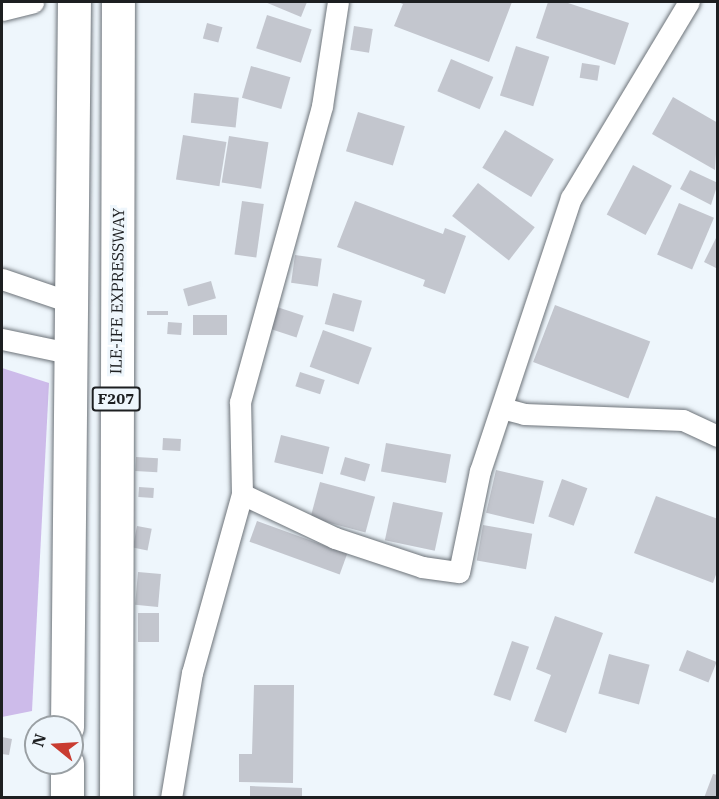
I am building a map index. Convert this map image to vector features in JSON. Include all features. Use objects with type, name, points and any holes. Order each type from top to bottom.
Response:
[{"type":"main road","name":"F207","points":[[67,715],[74,2]]},
{"type":"main road","name":"ILE-IFE EXPRESSWAY","points":[[116,798],[118,2]]},
{"type":"main road","points":[[72,145],[119,155]]},
{"type":"main road","points":[[67,775],[67,798]]},
{"type":"street","points":[[2,10],[33,2]]},
{"type":"street","points":[[171,798],[192,673],[242,494],[240,402],[322,106],[338,2]]},
{"type":"street","points":[[242,494],[335,538],[422,567],[459,572],[480,471],[571,198],[689,2]]},
{"type":"street","points":[[2,279],[70,302]]},
{"type":"street","points":[[2,339],[69,353]]},
{"type":"street","points":[[502,408],[524,414],[684,420],[717,436]]},
{"type":"shaded area","points":[[2,368],[49,383],[32,711],[2,717]]},
{"type":"building","points":[[265,2],[307,2],[301,17]]},
{"type":"building","points":[[398,2],[512,2],[489,62],[394,26],[403,4]]},
{"type":"building","points":[[548,2],[565,2],[629,23],[615,65],[536,38]]},
{"type":"building","points":[[267,15],[312,30],[301,63],[256,48]]},
{"type":"building","points":[[207,23],[222,27],[218,43],[203,38]]},
{"type":"building","points":[[354,26],[373,29],[369,53],[350,50]]},
{"type":"building","points":[[516,46],[549,57],[533,106],[500,95]]},
{"type":"building","points":[[451,59],[493,77],[480,109],[437,91]]},
{"type":"building","points":[[582,63],[600,66],[597,81],[580,78]]},
{"type":"building","points":[[251,66],[290,77],[281,109],[242,98]]},
{"type":"building","points":[[194,93],[239,98],[236,128],[191,123]]},
{"type":"building","points":[[673,97],[718,123],[715,170],[652,134]]},
{"type":"building","points":[[358,112],[405,126],[393,166],[346,151]]},
{"type":"building","points":[[505,130],[554,159],[531,197],[482,168]]},
{"type":"building","points":[[183,135],[226,142],[219,186],[176,179]]},
{"type":"building","points":[[229,136],[269,142],[261,189],[222,182]]},
{"type":"building","points":[[633,165],[672,186],[646,235],[607,214]]},
{"type":"building","points":[[690,170],[718,183],[711,205],[680,189]]},
{"type":"building","points":[[478,183],[535,227],[509,260],[452,216]]},
{"type":"building","points":[[242,201],[264,204],[256,258],[234,254]]},
{"type":"building","points":[[355,201],[443,234],[445,228],[466,236],[445,294],[423,286],[425,280],[337,247]]},
{"type":"building","points":[[679,203],[714,218],[692,269],[657,255]]},
{"type":"building","points":[[718,234],[718,269],[704,262]]},
{"type":"building","points":[[295,255],[322,259],[318,286],[291,283]]},
{"type":"building","points":[[211,281],[216,298],[188,306],[183,289]]},
{"type":"building","points":[[333,293],[362,301],[354,332],[325,324]]},
{"type":"building","points":[[555,305],[650,342],[628,399],[533,362]]},
{"type":"building","points":[[277,307],[304,316],[297,338],[270,329]]},
{"type":"building","points":[[147,311],[168,311],[168,315],[147,315]]},
{"type":"building","points":[[193,315],[227,315],[227,335],[193,335]]},
{"type":"building","points":[[168,322],[182,323],[181,335],[167,334]]},
{"type":"building","points":[[323,330],[372,348],[359,384],[310,367]]},
{"type":"building","points":[[300,372],[325,380],[320,394],[295,386]]},
{"type":"building","points":[[281,435],[330,447],[323,474],[274,462]]},
{"type":"building","points":[[163,438],[181,439],[180,451],[162,450]]},
{"type":"building","points":[[386,443],[451,454],[446,483],[381,472]]},
{"type":"building","points":[[136,457],[158,458],[157,472],[135,471]]},
{"type":"building","points":[[345,457],[370,464],[365,481],[340,474]]},
{"type":"building","points":[[496,470],[544,481],[534,524],[486,513]]},
{"type":"building","points":[[562,479],[587,488],[574,526],[548,517]]},
{"type":"building","points":[[320,482],[375,497],[365,532],[310,518]]},
{"type":"building","points":[[139,487],[154,488],[153,498],[138,497]]},
{"type":"building","points":[[656,496],[718,519],[718,569],[713,583],[634,553]]},
{"type":"building","points":[[393,502],[443,513],[435,551],[385,540]]},
{"type":"building","points":[[257,521],[347,554],[340,575],[249,542]]},
{"type":"building","points":[[483,525],[532,534],[526,569],[477,560]]},
{"type":"building","points":[[137,526],[152,529],[148,550],[133,548]]},
{"type":"building","points":[[138,572],[161,574],[158,607],[135,605]]},
{"type":"building","points":[[138,613],[159,613],[159,642],[138,642]]},
{"type":"building","points":[[555,616],[603,633],[566,733],[534,721],[551,675],[536,669]]},
{"type":"building","points":[[512,641],[529,647],[510,701],[493,695]]},
{"type":"building","points":[[687,650],[717,662],[708,682],[679,670]]},
{"type":"building","points":[[609,654],[650,665],[639,704],[598,694]]},
{"type":"building","points":[[254,685],[294,685],[293,783],[239,782],[239,754],[252,754]]},
{"type":"building","points":[[2,737],[12,739],[9,755],[2,754]]},
{"type":"building","points":[[713,774],[718,775],[718,798],[704,798]]},
{"type":"building","points":[[250,786],[302,788],[302,798],[250,798]]}]
